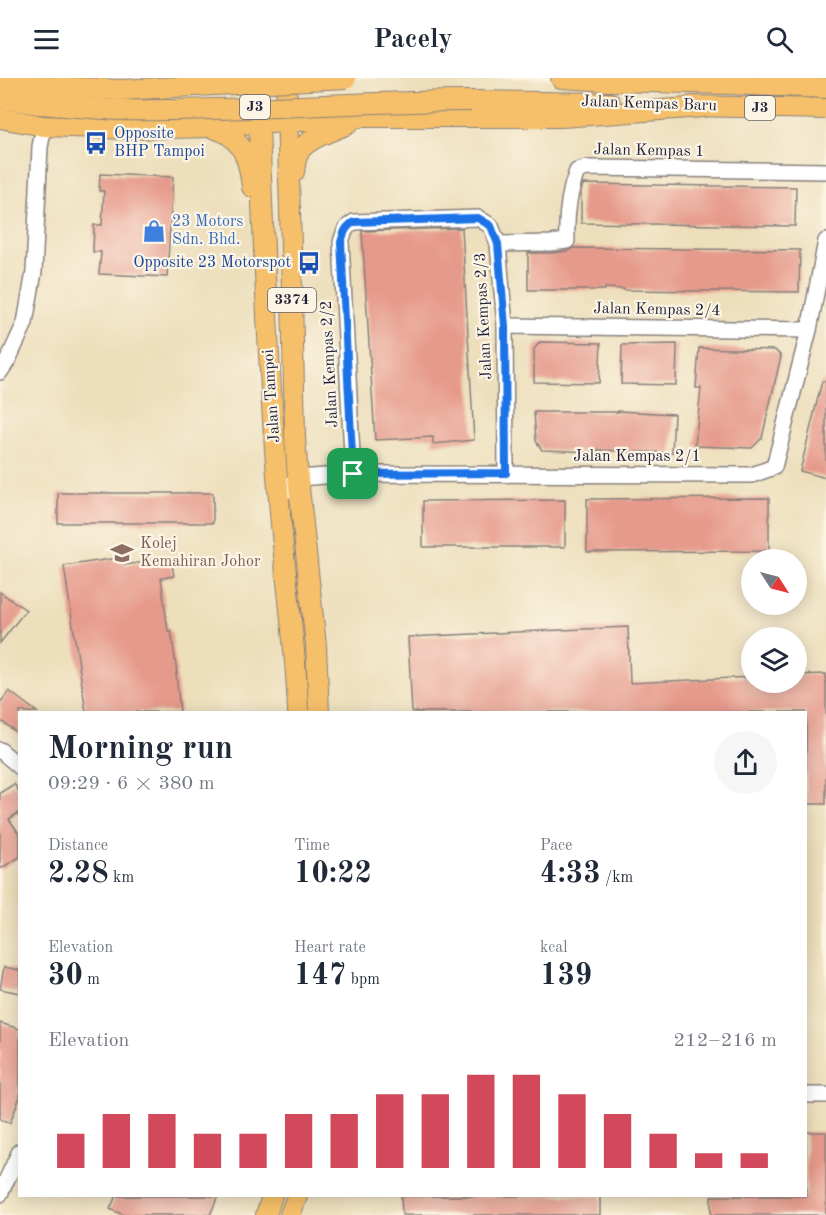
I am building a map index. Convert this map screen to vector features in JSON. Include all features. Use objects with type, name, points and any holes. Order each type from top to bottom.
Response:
[{"type":"main road","points":[[210,127],[222,112],[225,104],[223,87],[218,78]]},
{"type":"main road","name":"Jalan Tampoi","points":[[256,78],[279,502],[297,671],[298,711]]},
{"type":"main road","name":"Jalan Tampoi","points":[[286,78],[295,437],[316,646],[319,711]]},
{"type":"main road","points":[[310,78],[306,84],[305,95],[308,106],[315,115],[325,120]]},
{"type":"main road","name":"J3","points":[[0,98],[346,78]]},
{"type":"main road","name":"Jalan Kempas Baru","points":[[561,78],[610,81],[716,81],[826,88]]},
{"type":"main road","name":"J3","points":[[0,79],[41,95]]},
{"type":"main road","name":"Jalan Kempas Baru","points":[[41,95],[120,110],[247,108],[407,101],[592,102],[826,110]]},
{"type":"main road","points":[[0,118],[44,126],[129,129],[210,127],[364,117],[561,117],[703,106]]},
{"type":"main road","points":[[291,245],[294,168],[300,149],[310,140],[364,117]]},
{"type":"main road","points":[[210,127],[228,134],[240,144],[250,172],[256,255],[267,306]]},
{"type":"main road","points":[[266,1215],[272,1197]]},
{"type":"main road","points":[[290,1215],[297,1197]]},
{"type":"street","points":[[0,372],[25,322],[34,272],[40,147],[44,126]]},
{"type":"street","name":"Jalan Kempas 1","points":[[498,244],[567,241],[573,182],[578,171],[587,168],[826,171]]},
{"type":"street","name":"Jalan Kempas 2/3","points":[[354,222],[478,218],[491,226],[498,244],[505,326],[506,473]]},
{"type":"street","name":"Jalan Kempas 2/2","points":[[353,474],[341,242],[344,231],[354,222]]},
{"type":"street","name":"Jalan Kempas 2/1","points":[[298,478],[353,474],[752,475],[774,468],[809,330],[826,241]]},
{"type":"street","name":"Jalan Kempas 2/4","points":[[505,326],[809,330]]},
{"type":"street","points":[[279,502],[286,488],[298,478]]},
{"type":"street","points":[[0,750],[18,765]]},
{"type":"street","points":[[807,1095],[826,1095]]},
{"type":"street","points":[[0,1194],[18,1155]]},
{"type":"building","points":[[100,174],[173,177],[167,277],[99,274],[101,252],[93,252],[94,225],[102,225],[104,191],[99,191]]},
{"type":"building","points":[[583,184],[796,187],[795,226],[581,223]]},
{"type":"building","points":[[462,228],[474,440],[433,444],[433,437],[375,440],[362,231]]},
{"type":"building","points":[[574,248],[800,250],[799,292],[605,288],[605,290],[528,290],[528,253],[552,253]]},
{"type":"building","points":[[540,342],[601,343],[599,383],[534,382],[534,349]]},
{"type":"building","points":[[677,344],[676,385],[621,384],[622,345]]},
{"type":"building","points":[[699,348],[775,350],[781,356],[762,438],[752,448],[695,446],[701,388],[696,388]]},
{"type":"building","points":[[822,381],[826,382],[826,478],[800,471]]},
{"type":"building","points":[[618,411],[674,414],[672,453],[542,450],[536,441],[534,412]]},
{"type":"building","points":[[58,493],[213,493],[213,523],[58,523]]},
{"type":"building","points":[[769,498],[769,549],[587,552],[587,499]]},
{"type":"building","points":[[565,500],[565,547],[423,547],[423,501]]},
{"type":"building","points":[[124,557],[125,565],[171,558],[174,576],[161,578],[168,631],[171,630],[180,711],[86,711],[64,566]]},
{"type":"building","points":[[0,592],[26,610],[0,643]]},
{"type":"building","points":[[628,627],[630,683],[741,678],[741,693],[807,693],[807,675],[826,674],[826,804],[807,804],[807,711],[412,711],[408,637]]},
{"type":"building","points":[[9,691],[36,711],[18,711],[18,734],[0,720],[0,703]]},
{"type":"building","points":[[14,784],[18,790],[18,813],[9,819],[18,832],[18,858],[0,869],[0,793]]},
{"type":"building","points":[[4,967],[18,970],[18,993],[0,989]]},
{"type":"building","points":[[0,1023],[18,1028],[18,1102],[10,1123],[0,1119]]},
{"type":"building","points":[[807,1132],[826,1132],[826,1215],[711,1215],[711,1197],[807,1197]]},
{"type":"building","points":[[116,1197],[218,1197],[210,1215],[124,1215],[110,1209]]},
{"type":"building","points":[[401,1197],[600,1197],[600,1215],[402,1215]]},
{"type":"place","name":"Opposite BHP Tampoi","points":[[96,143]]},
{"type":"place","name":"23 Motors Sdn. Bhd.","points":[[154,231]]},
{"type":"place","name":"Opposite 23 Motorspot","points":[[309,263]]},
{"type":"place","name":"Kolej Kemahiran Johor","points":[[122,553]]},
{"type":"route","points":[[478,218],[491,226],[498,244],[505,326],[506,473],[353,474],[341,242],[344,231],[354,222],[478,218]]}]
